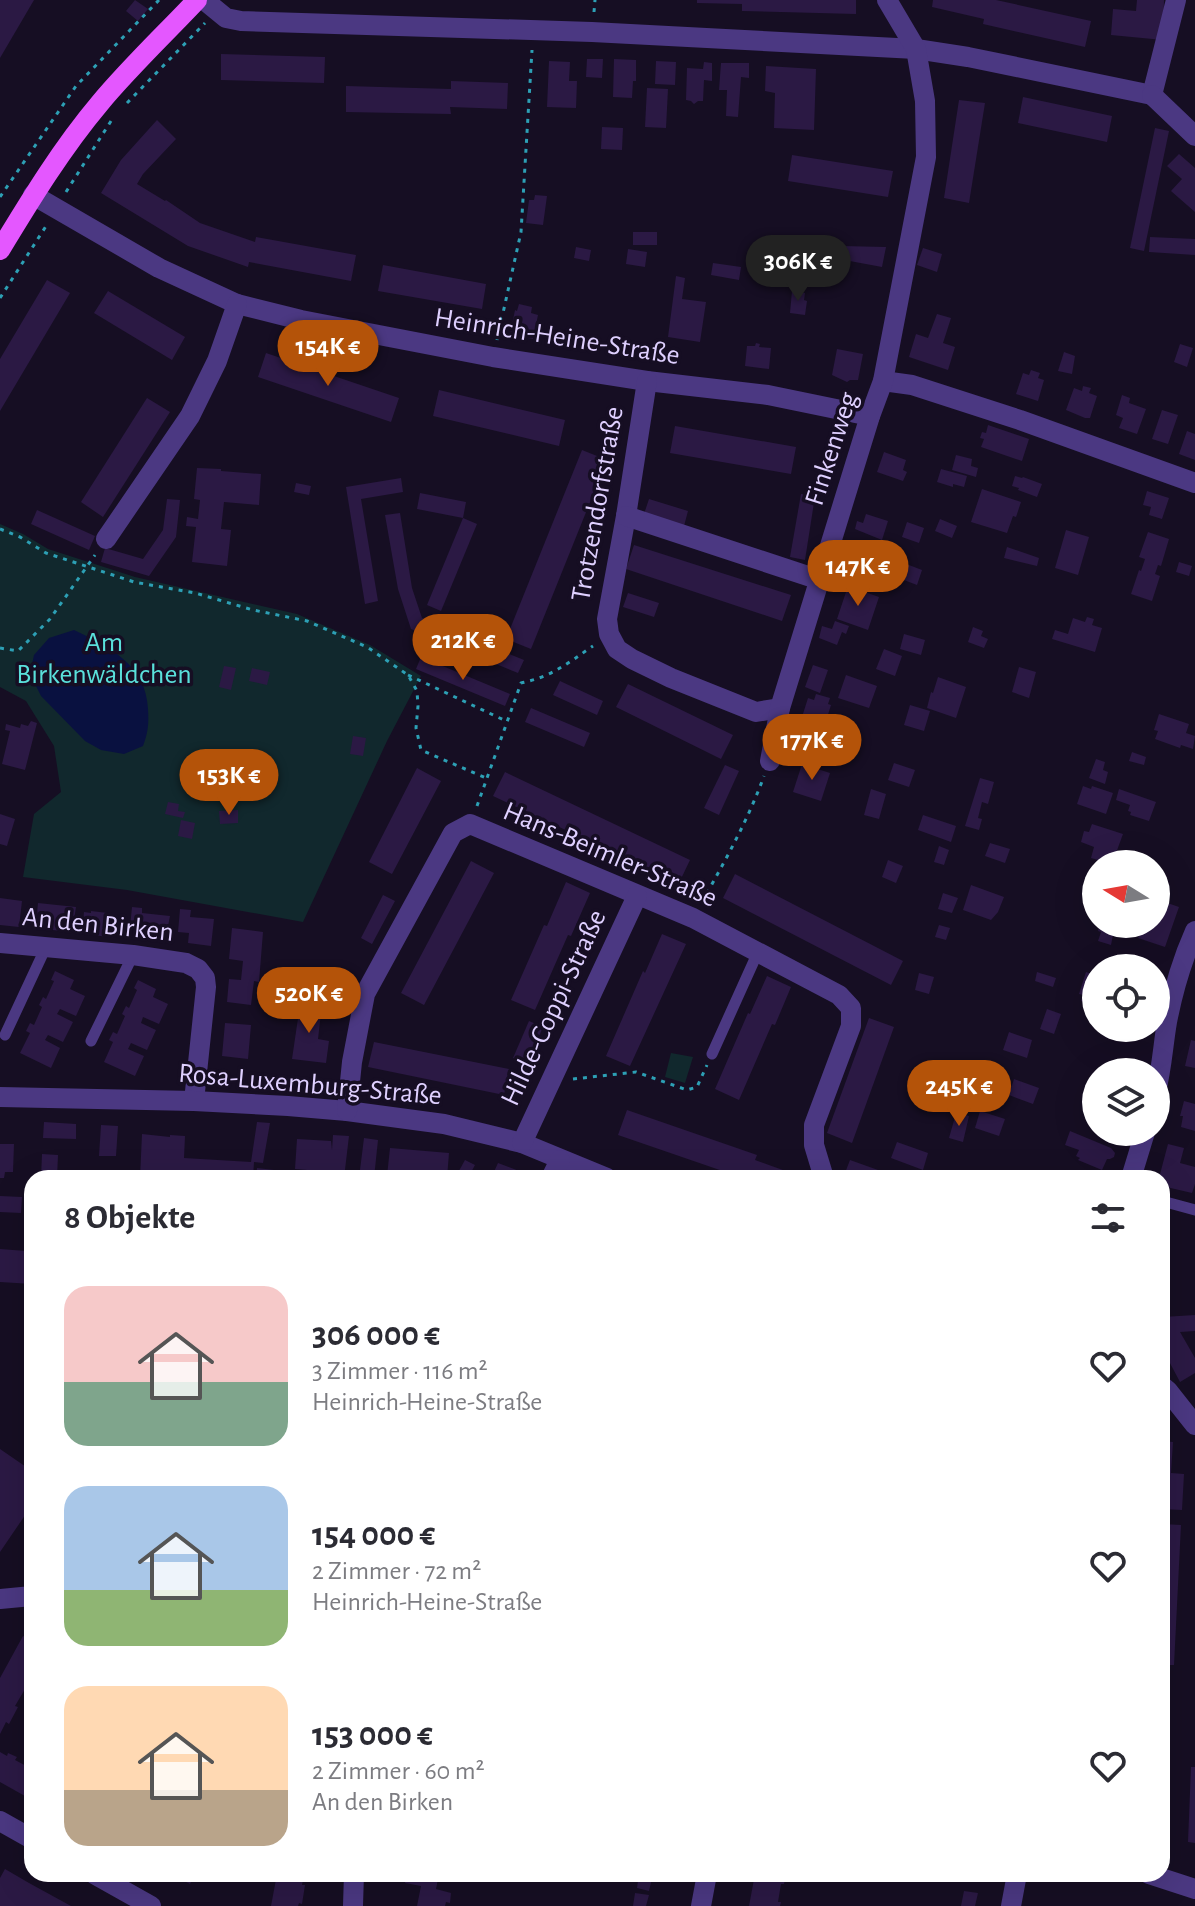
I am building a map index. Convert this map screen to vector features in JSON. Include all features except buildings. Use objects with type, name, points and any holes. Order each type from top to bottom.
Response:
[{"type":"main road","points":[[0,250],[75,133],[101,101],[197,0]]},
{"type":"street","points":[[887,0],[916,49]]},
{"type":"street","points":[[1152,95],[1176,0]]},
{"type":"street","points":[[210,6],[226,18],[241,21],[916,49],[1152,95],[1195,136]]},
{"type":"street","name":"Finkenweg","points":[[770,761],[780,708],[883,381],[926,157],[925,101],[916,49]]},
{"type":"street","name":"Heinrich-Heine-Straße","points":[[33,195],[159,268],[237,304],[301,320],[493,357],[647,381],[768,395],[870,416]]},
{"type":"street","points":[[106,539],[190,416],[217,361],[237,304]]},
{"type":"street","name":"Trotzendorfstraße","points":[[647,381],[607,619],[609,634],[617,649],[671,678],[756,712],[780,708]]},
{"type":"street","points":[[883,381],[912,385],[1020,420],[1195,483]]},
{"type":"street","points":[[626,516],[820,580]]},
{"type":"street","name":"Hans-Beimler-Straße","points":[[347,1111],[352,1062],[365,994],[453,833],[470,824],[693,918],[839,995],[851,1008],[851,1026],[814,1125],[814,1145],[822,1170]]},
{"type":"street","name":"Hilde-Coppi-Straße","points":[[522,1143],[637,896]]},
{"type":"street","points":[[1163,1058],[1173,997],[1183,959],[1195,931]]},
{"type":"street","name":"An den Birken","points":[[0,943],[133,955],[186,963],[198,969],[205,978],[194,1101]]},
{"type":"street","name":"Rosa-Luxemburg-Straße","points":[[0,1097],[194,1101],[347,1111],[444,1124],[522,1143],[556,1169]]},
{"type":"street","points":[[1133,1170],[1141,1146]]},
{"type":"street","points":[[1170,1394],[1195,1425]]},
{"type":"street","points":[[0,1599],[24,1597]]},
{"type":"street","points":[[0,1821],[24,1834]]},
{"type":"street","points":[[1170,1881],[1195,1889]]},
{"type":"street","points":[[108,1882],[151,1906]]},
{"type":"street","points":[[353,1906],[354,1882]]},
{"type":"street","points":[[701,1906],[706,1882]]},
{"type":"street","points":[[1011,1906],[1016,1882]]},
{"type":"lane","points":[[5,1035],[46,947]]},
{"type":"lane","points":[[712,1054],[758,952]]},
{"type":"lane","points":[[91,1041],[133,955]]},
{"type":"lane","points":[[1170,1203],[1195,1210]]},
{"type":"path","points":[[0,197],[76,86],[159,0]]},
{"type":"path","points":[[125,104],[210,6]]},
{"type":"path","points":[[493,357],[521,232],[534,31]]},
{"type":"path","points":[[0,298],[115,115]]},
{"type":"path","points":[[0,529],[46,553],[134,582],[195,593],[253,610],[307,621],[367,647],[408,675],[507,721]]},
{"type":"path","points":[[0,648],[18,651],[50,619],[106,539]]},
{"type":"path","points":[[470,824],[521,683],[540,679],[563,667],[609,634]]},
{"type":"path","points":[[408,675],[417,691],[416,728],[421,750],[486,778]]},
{"type":"path","points":[[693,918],[727,857],[770,761]]},
{"type":"path","points":[[554,1074],[568,1080],[636,1072],[687,1090],[697,1087],[712,1054]]},
{"type":"green space","name":"Am Birkenwäldchen","points":[[0,524],[48,549],[135,577],[297,614],[370,645],[421,676],[387,741],[303,922],[127,890],[23,877],[34,814],[61,792],[54,746],[26,701],[0,687]]},
{"type":"green space","points":[[671,1053],[693,1057],[685,1083],[665,1077]]},
{"type":"shaded area","points":[[74,630],[124,659],[141,680],[148,714],[143,746],[124,754],[101,750],[85,741],[41,696],[30,674],[34,655],[49,638]]}]
